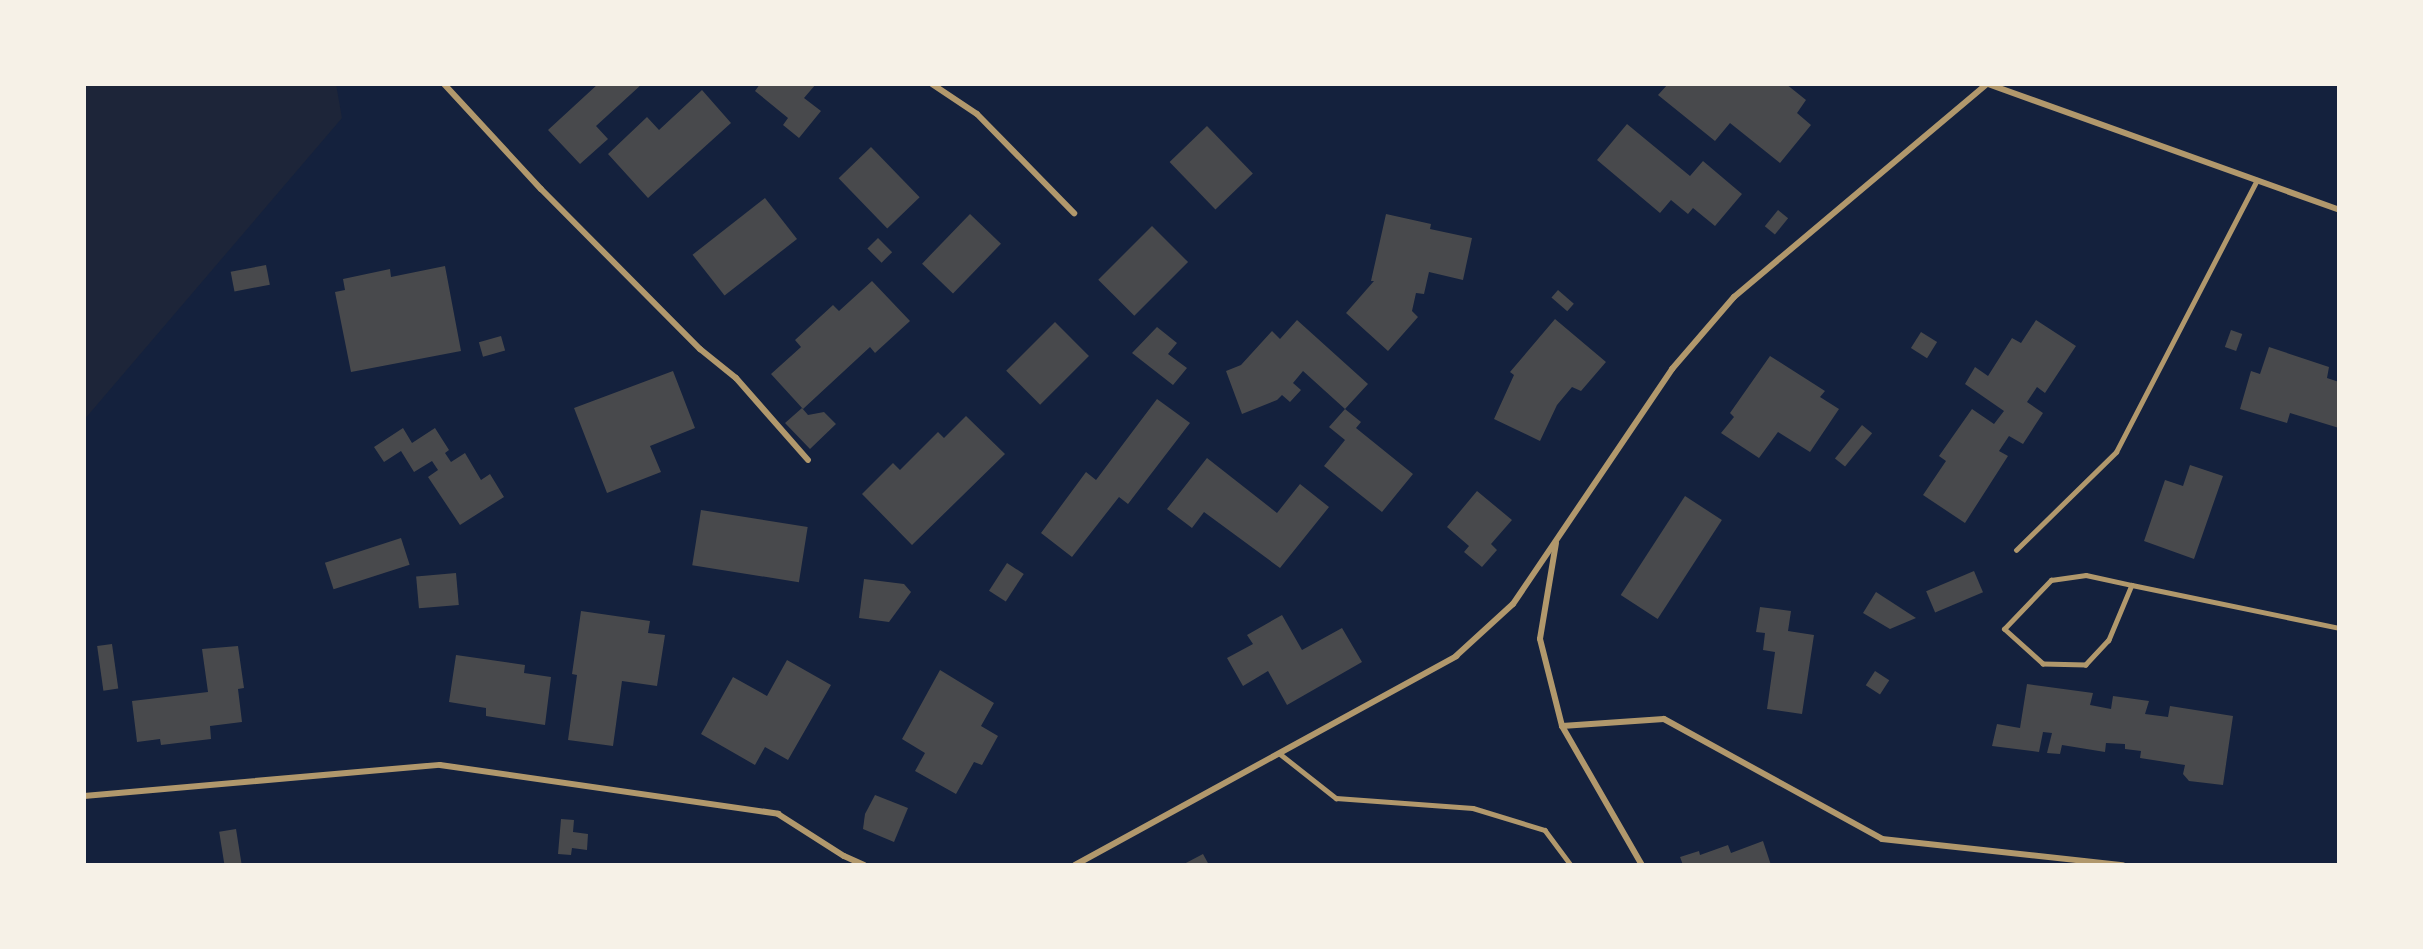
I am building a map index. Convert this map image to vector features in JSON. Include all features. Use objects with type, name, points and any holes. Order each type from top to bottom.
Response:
[{"type":"street","points":[[444,84],[541,189],[683,332],[736,378],[808,460]]},
{"type":"street","points":[[932,84],[976,114],[1074,213]]},
{"type":"street","points":[[1075,865],[1456,656],[1514,604],[1672,369],[1734,297],[1988,84],[2339,210]]},
{"type":"street","points":[[1557,539],[1540,639],[1562,726],[1642,865]]},
{"type":"street","points":[[1562,726],[1664,719],[1882,839],[2123,865]]},
{"type":"street","points":[[84,796],[440,765],[778,814],[844,856],[864,865]]},
{"type":"lane","points":[[2016,550],[2116,452],[2257,180]]},
{"type":"lane","points":[[2132,585],[2109,640],[2086,665],[2043,664],[2004,629],[2051,580],[2086,575],[2339,628]]},
{"type":"lane","points":[[1279,753],[1336,798],[1473,808],[1545,831],[1571,865]]},
{"type":"shaded area","points":[[84,84],[336,84],[342,118],[84,420]]},
{"type":"building","points":[[598,84],[642,84],[596,126],[608,139],[580,164],[548,130]]},
{"type":"building","points":[[760,84],[816,84],[804,98],[821,111],[799,138],[783,125],[788,118],[755,91]]},
{"type":"building","points":[[1668,84],[1786,84],[1806,100],[1797,113],[1811,125],[1780,163],[1730,123],[1715,141],[1658,95]]},
{"type":"building","points":[[702,90],[731,123],[648,198],[608,154],[647,117],[659,130]]},
{"type":"building","points":[[1627,124],[1690,176],[1703,161],[1742,194],[1715,226],[1693,208],[1688,214],[1671,200],[1660,213],[1597,160]]},
{"type":"building","points":[[1207,126],[1253,173],[1215,210],[1170,162]]},
{"type":"building","points":[[871,147],[920,197],[887,229],[839,178]]},
{"type":"building","points":[[765,198],[797,239],[725,296],[693,255]]},
{"type":"building","points":[[1778,210],[1788,218],[1775,235],[1765,226]]},
{"type":"building","points":[[970,214],[1001,244],[953,294],[922,264]]},
{"type":"building","points":[[1386,214],[1431,224],[1430,229],[1472,238],[1463,280],[1429,272],[1424,294],[1416,293],[1412,311],[1418,317],[1388,351],[1346,313],[1374,281],[1371,281]]},
{"type":"building","points":[[1152,226],[1188,262],[1134,316],[1098,280]]},
{"type":"building","points":[[878,238],[892,252],[882,263],[867,249]]},
{"type":"building","points":[[266,265],[270,285],[234,292],[231,272]]},
{"type":"building","points":[[445,266],[461,351],[351,372],[335,292],[345,290],[343,279],[390,269],[391,277]]},
{"type":"building","points":[[872,281],[910,321],[875,353],[870,347],[803,409],[771,374],[801,347],[795,340],[833,305],[839,311]]},
{"type":"building","points":[[1558,290],[1574,304],[1567,311],[1551,298]]},
{"type":"building","points":[[1555,319],[1606,362],[1581,391],[1572,387],[1557,405],[1540,441],[1494,419],[1514,375],[1510,372]]},
{"type":"building","points":[[1297,320],[1368,384],[1345,409],[1303,371],[1293,383],[1301,390],[1290,402],[1282,395],[1277,400],[1242,414],[1226,371],[1241,365],[1272,331],[1280,339]]},
{"type":"building","points":[[2036,320],[2076,346],[2045,393],[2037,387],[2027,402],[2043,413],[2023,444],[2009,436],[1999,451],[2008,456],[1965,523],[1923,495],[1946,461],[1939,456],[1972,409],[1994,424],[2004,411],[1965,384],[1975,367],[1988,376],[2012,338],[2021,343]]},
{"type":"building","points":[[1055,322],[1089,356],[1040,405],[1006,371]]},
{"type":"building","points":[[1157,327],[1177,343],[1168,354],[1187,368],[1173,385],[1132,353]]},
{"type":"building","points":[[2231,330],[2242,334],[2236,351],[2225,347]]},
{"type":"building","points":[[1921,332],[1937,342],[1927,358],[1911,348]]},
{"type":"building","points":[[501,336],[505,350],[483,357],[479,342]]},
{"type":"building","points":[[2269,347],[2329,367],[2327,378],[2339,382],[2339,428],[2290,413],[2287,423],[2240,409],[2251,371],[2260,374]]},
{"type":"building","points":[[1770,356],[1825,391],[1820,397],[1839,409],[1810,452],[1778,432],[1759,458],[1721,433],[1734,417],[1730,413]]},
{"type":"building","points":[[673,371],[695,428],[650,446],[661,472],[607,493],[574,408]]},
{"type":"building","points":[[1157,399],[1190,423],[1128,504],[1119,497],[1072,557],[1041,533],[1086,472],[1096,480]]},
{"type":"building","points":[[802,408],[808,415],[824,412],[836,424],[810,449],[785,423]]},
{"type":"building","points":[[1345,409],[1361,422],[1356,428],[1413,474],[1382,512],[1324,466],[1345,440],[1329,427]]},
{"type":"building","points":[[966,416],[1005,454],[912,545],[862,494],[893,463],[900,470],[938,432],[944,438]]},
{"type":"building","points":[[1862,425],[1872,433],[1845,467],[1835,458]]},
{"type":"building","points":[[403,428],[412,443],[435,428],[449,450],[445,453],[451,462],[465,453],[481,480],[490,474],[504,497],[460,525],[428,477],[438,470],[432,461],[414,472],[401,451],[384,462],[374,447]]},
{"type":"building","points":[[1207,458],[1277,513],[1300,484],[1329,507],[1280,568],[1204,512],[1192,528],[1167,509]]},
{"type":"building","points":[[2190,465],[2223,476],[2194,559],[2144,541],[2165,480],[2183,486]]},
{"type":"building","points":[[1477,491],[1512,520],[1491,544],[1497,550],[1482,567],[1464,552],[1469,546],[1447,527]]},
{"type":"building","points":[[1685,496],[1722,520],[1658,619],[1621,595]]},
{"type":"building","points":[[701,510],[808,527],[799,582],[692,565]]},
{"type":"building","points":[[401,538],[410,565],[334,589],[325,563]]},
{"type":"building","points":[[1007,563],[1024,574],[1006,602],[989,591]]},
{"type":"building","points":[[1974,571],[1983,592],[1935,612],[1926,591]]},
{"type":"building","points":[[456,573],[459,605],[419,608],[416,576]]},
{"type":"building","points":[[864,579],[904,584],[911,592],[889,622],[859,618]]},
{"type":"building","points":[[1876,592],[1916,618],[1890,629],[1863,613]]},
{"type":"building","points":[[1760,607],[1791,611],[1788,631],[1814,635],[1802,714],[1767,709],[1775,652],[1763,650],[1765,633],[1756,632]]},
{"type":"building","points":[[581,611],[650,621],[648,633],[665,635],[657,686],[622,681],[613,746],[568,740],[577,675],[572,674]]},
{"type":"building","points":[[1282,615],[1302,650],[1342,628],[1362,662],[1287,705],[1268,671],[1243,686],[1227,658],[1253,644],[1247,635]]},
{"type":"building","points":[[112,644],[118,689],[103,691],[97,646]]},
{"type":"building","points":[[238,646],[244,688],[238,689],[242,722],[210,726],[211,739],[161,745],[160,739],[137,742],[132,701],[208,692],[202,649]]},
{"type":"building","points":[[456,655],[525,665],[524,673],[551,677],[545,725],[486,716],[486,708],[449,702]]},
{"type":"building","points":[[787,660],[831,685],[788,760],[765,747],[755,765],[701,734],[733,677],[767,696]]},
{"type":"building","points":[[940,670],[994,703],[981,726],[998,736],[982,765],[974,762],[956,794],[915,771],[925,753],[902,739]]},
{"type":"building","points":[[1875,671],[1889,680],[1880,695],[1866,685]]},
{"type":"building","points":[[2027,684],[2093,693],[2090,705],[2111,709],[2113,696],[2149,701],[2145,714],[2168,717],[2170,706],[2233,716],[2223,785],[2189,781],[2183,774],[2185,765],[2140,758],[2141,751],[2125,749],[2125,744],[2106,743],[2105,752],[2062,745],[2060,754],[2047,753],[2052,733],[2043,732],[2039,752],[1992,746],[1997,724],[2020,728]]},
{"type":"building","points":[[875,795],[908,808],[894,842],[863,829],[865,814]]},
{"type":"building","points":[[561,819],[574,820],[573,832],[588,834],[587,850],[572,848],[571,855],[558,854]]},
{"type":"building","points":[[236,829],[242,865],[224,865],[219,832]]},
{"type":"building","points":[[1763,841],[1771,865],[1683,865],[1680,857],[1699,851],[1700,855],[1728,845],[1731,853]]},
{"type":"building","points":[[1203,854],[1209,865],[1182,865]]}]
